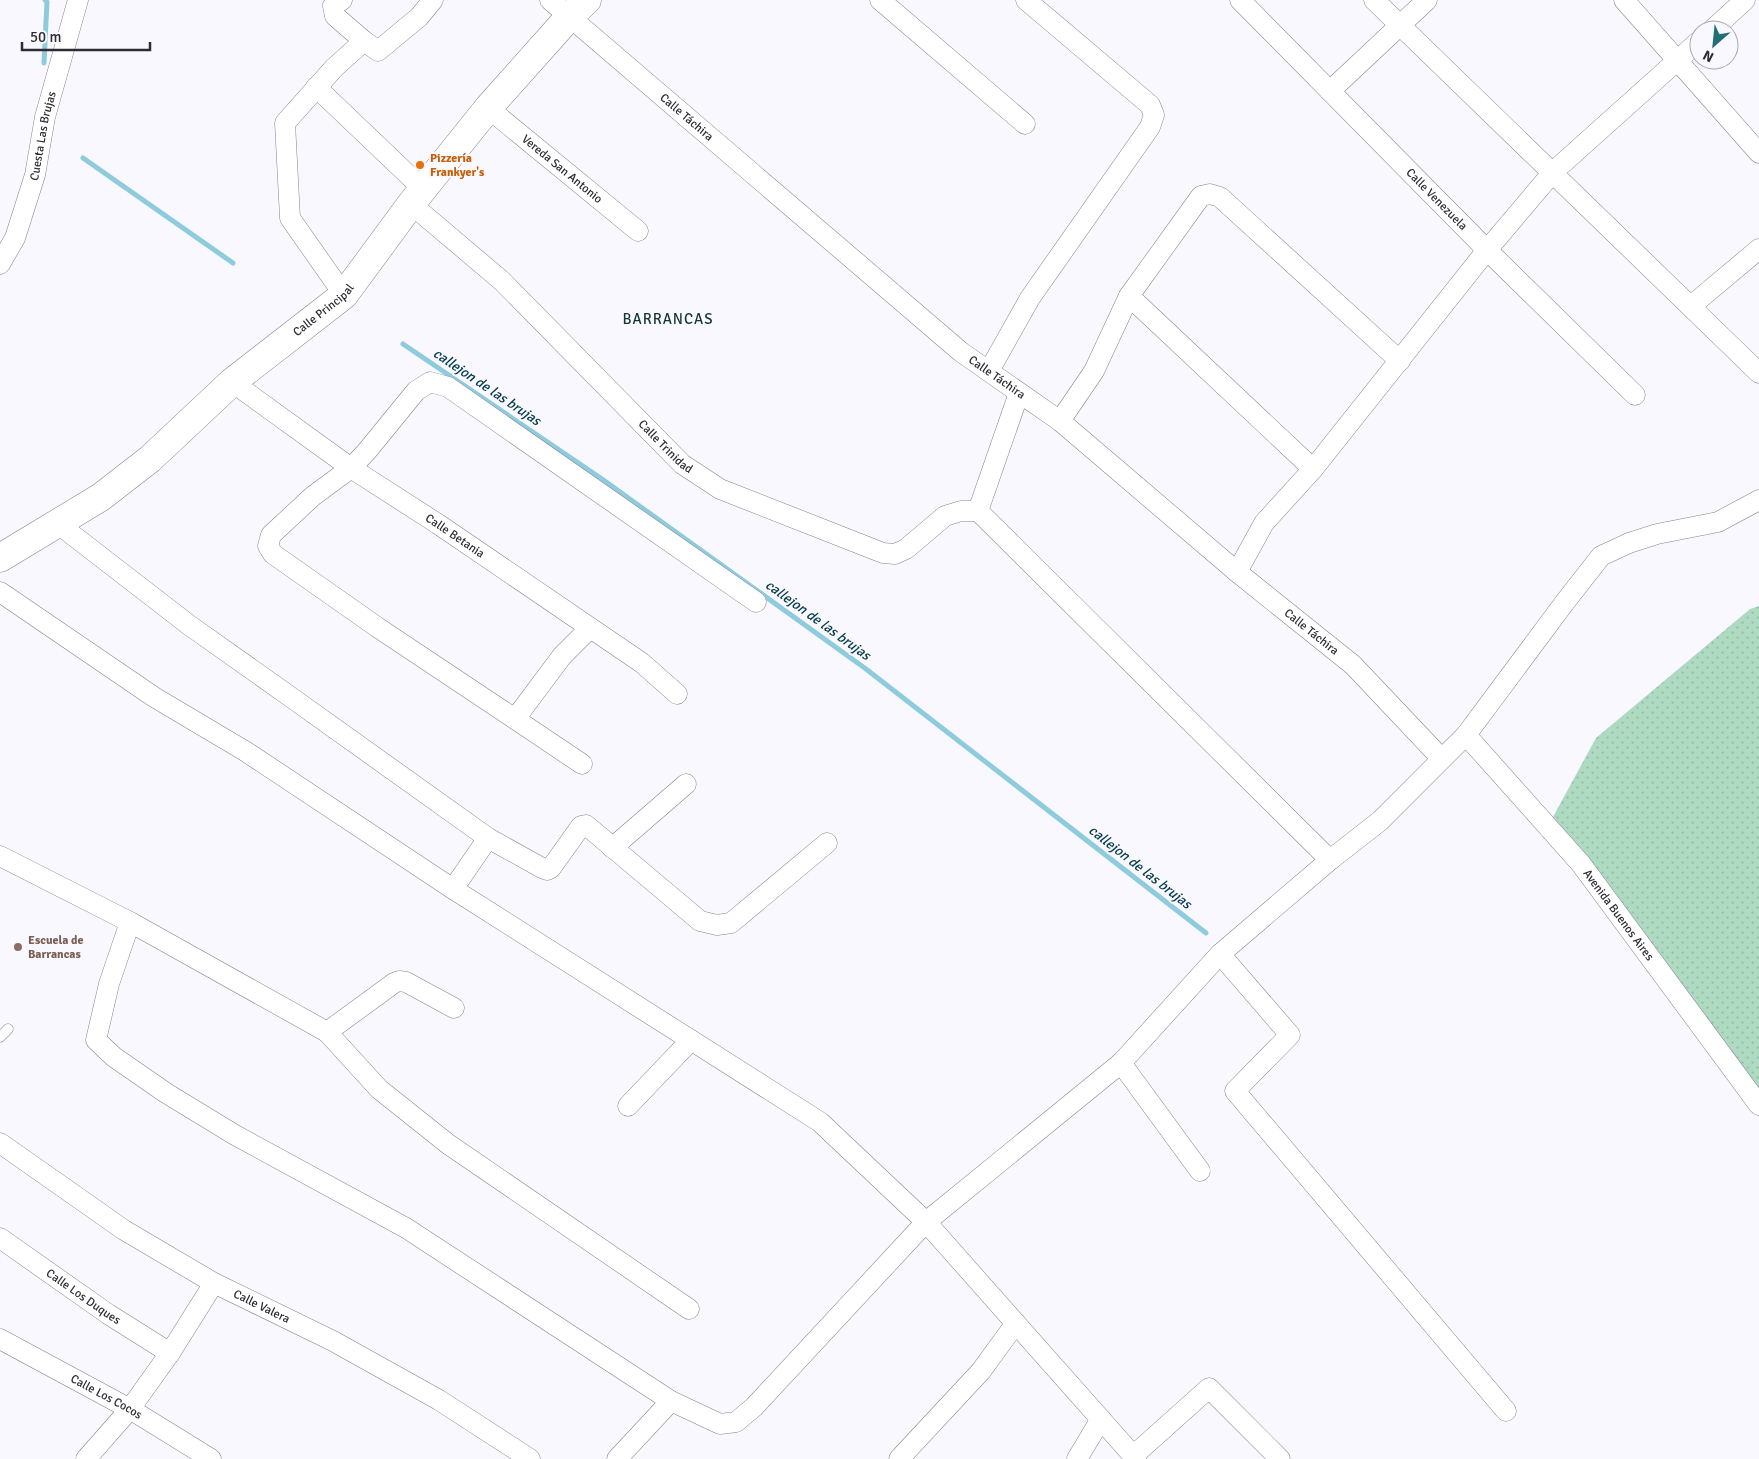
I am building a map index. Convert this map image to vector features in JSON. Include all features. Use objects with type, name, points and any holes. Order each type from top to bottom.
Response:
[{"type":"street","points":[[342,0],[334,6],[335,16],[378,51],[419,17],[433,0]]},
{"type":"street","points":[[880,0],[1026,124]]},
{"type":"street","points":[[989,371],[1030,298],[1150,127],[1154,115],[1150,105],[1026,0]]},
{"type":"street","name":"Calle Venezuela","points":[[1240,0],[1486,250],[1635,395]]},
{"type":"street","points":[[1374,0],[1759,373]]},
{"type":"street","points":[[1330,91],[1427,0]]},
{"type":"street","points":[[1624,0],[1759,153]]},
{"type":"street","points":[[1723,20],[1745,0]]},
{"type":"street","name":"Cuesta Las Brujas","points":[[0,264],[16,238],[35,174],[46,117],[75,1]]},
{"type":"street","name":"Calle Táchira","points":[[569,5],[961,352],[1060,421],[1237,572],[1353,665],[1441,758]]},
{"type":"street","name":"Calle Principal","points":[[0,558],[100,497],[150,459],[232,382],[344,295],[417,196],[569,5]]},
{"type":"street","points":[[344,295],[290,218],[285,123],[334,68],[364,41]]},
{"type":"street","points":[[1237,572],[1264,523],[1313,469],[1486,250],[1553,172],[1689,51]]},
{"type":"street","points":[[316,87],[417,196]]},
{"type":"street","name":"Vereda San Antonio","points":[[488,108],[638,231]]},
{"type":"street","points":[[1060,421],[1094,371],[1129,296],[1202,196],[1210,194],[1220,197],[1400,361]]},
{"type":"street","name":"Calle Trinidad","points":[[417,196],[682,464],[720,490],[883,553],[895,554],[906,549],[945,516],[961,511],[978,511]]},
{"type":"street","points":[[1691,306],[1759,249]]},
{"type":"street","points":[[1129,296],[1313,469]]},
{"type":"street","name":"Calle Betania","points":[[232,382],[351,468],[438,524],[642,663],[677,694]]},
{"type":"street","points":[[582,764],[376,627],[273,554],[268,546],[271,534],[312,496],[351,468],[416,391],[430,382],[448,387],[756,602]]},
{"type":"street","points":[[1019,393],[978,511],[1330,860]]},
{"type":"street","points":[[130,922],[110,984],[96,1040],[114,1057],[166,1093],[235,1135],[406,1228],[671,1401],[720,1424],[736,1422],[754,1407],[926,1222],[1120,1063],[1220,954],[1330,860],[1380,821],[1466,735],[1601,556],[1628,542],[1657,534],[1718,522],[1759,500]]},
{"type":"street","points":[[57,523],[190,625],[488,838],[547,870],[552,868],[583,825],[700,921],[717,925],[732,924],[827,842]]},
{"type":"street","points":[[0,592],[154,697],[245,751],[453,890],[820,1122],[926,1222],[1134,1458],[1210,1388],[1280,1459]]},
{"type":"street","points":[[515,719],[562,656],[590,628]]},
{"type":"street","name":"Avenida Buenos Aires","points":[[1466,735],[1581,864],[1759,1105]]},
{"type":"street","points":[[612,848],[686,784]]},
{"type":"street","points":[[453,890],[488,838]]},
{"type":"street","points":[[0,856],[130,922],[327,1032],[379,1089],[448,1144],[689,1309]]},
{"type":"street","points":[[1220,954],[1290,1035],[1235,1091],[1506,1411]]},
{"type":"street","points":[[327,1032],[399,981],[406,982],[454,1008]]},
{"type":"street","points":[[628,1106],[691,1040]]},
{"type":"street","points":[[1120,1063],[1200,1170]]},
{"type":"street","name":"Calle Valera","points":[[0,1142],[124,1230],[214,1283],[333,1341],[440,1400],[530,1459]]},
{"type":"street","name":"Calle Los Duques","points":[[0,1238],[108,1314],[170,1353]]},
{"type":"street","points":[[86,1459],[130,1409],[170,1353],[214,1283]]},
{"type":"street","points":[[898,1459],[981,1371],[1016,1323]]},
{"type":"street","name":"Calle Los Cocos","points":[[0,1339],[130,1409],[211,1459]]},
{"type":"street","points":[[617,1459],[671,1401]]},
{"type":"street","points":[[1077,1459],[1101,1419]]},
{"type":"lane","points":[[0,1037],[8,1029]]},
{"type":"green space","points":[[1759,606],[1759,1106],[1548,826],[1596,738],[1750,609]]},
{"type":"waterway","name":"callejon de las brujas","points":[[44,63],[47,2],[45,0]]},
{"type":"waterway","name":"callejon de las brujas","points":[[83,158],[233,263]]},
{"type":"waterway","name":"callejon de las brujas","points":[[403,344],[602,479],[866,669],[1206,933]]},
{"type":"place","name":"Pizzería Frankyer's","points":[[420,165]]},
{"type":"place","name":"Escuela de Barrancas","points":[[18,947]]},
{"type":"district","name":"BARRANCAS","points":[[668,319]]}]
